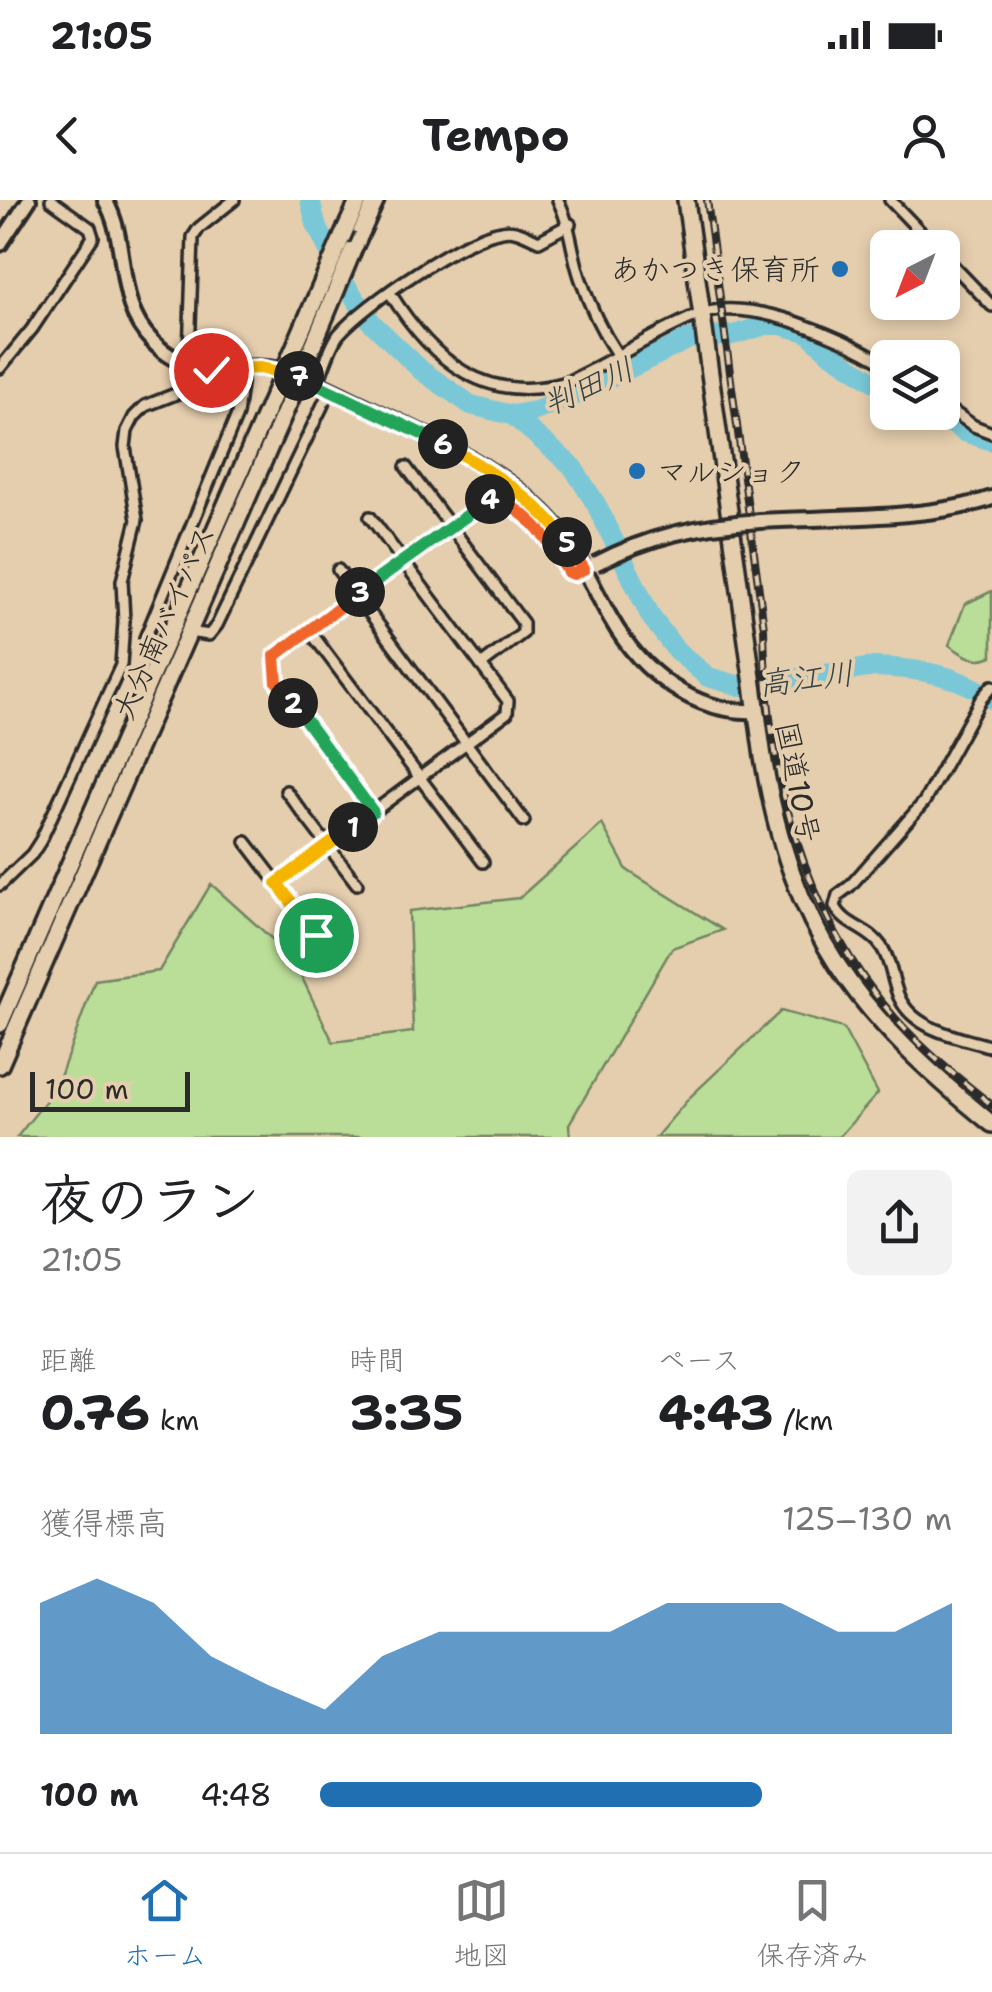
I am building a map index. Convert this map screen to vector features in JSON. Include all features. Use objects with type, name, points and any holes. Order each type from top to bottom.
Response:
[{"type":"highway","name":"大分南バイパス","points":[[0,1065],[189,632],[358,200]]},
{"type":"highway","name":"大分南バイパス","points":[[0,1024],[161,656],[376,200]]},
{"type":"highway","name":"国道10号","points":[[686,200],[749,658],[781,849],[820,937],[854,989],[928,1071],[992,1124]]},
{"type":"street","points":[[0,244],[29,200]]},
{"type":"street","points":[[0,368],[4,355],[32,329],[94,237],[90,228],[50,200]]},
{"type":"street","points":[[105,200],[118,231],[125,287],[136,319],[152,341],[191,367],[280,370],[324,387],[438,442],[490,473],[555,526],[589,566],[627,644],[678,692],[718,709],[756,704]]},
{"type":"street","points":[[0,886],[41,840],[121,665],[122,581],[135,537],[137,511],[126,454],[127,431],[134,416],[145,406],[183,390],[190,377],[192,238],[234,200]]},
{"type":"street","points":[[558,200],[570,224],[580,277],[603,333],[618,356]]},
{"type":"street","points":[[890,200],[919,230]]},
{"type":"street","points":[[189,632],[209,635],[218,625],[324,387],[335,341],[345,330],[388,294],[453,251],[509,230],[538,241],[570,224]]},
{"type":"street","points":[[960,273],[992,306]]},
{"type":"street","points":[[388,294],[426,339],[460,369],[493,387],[510,390],[548,388],[567,382],[702,316],[741,312],[815,327],[870,356]]},
{"type":"street","points":[[161,656],[146,648],[145,638],[237,415],[243,369]]},
{"type":"street","points":[[960,416],[992,433]]},
{"type":"street","points":[[406,467],[525,628],[481,665]]},
{"type":"street","points":[[373,812],[277,682],[275,656],[482,502],[498,500],[544,534],[570,573],[637,544],[702,525],[934,510],[992,498]]},
{"type":"street","points":[[277,883],[507,713],[508,706],[481,665],[370,518]]},
{"type":"street","points":[[338,570],[524,821]]},
{"type":"street","points":[[309,630],[484,862]]},
{"type":"street","points":[[992,686],[981,698],[918,811],[835,902],[839,915],[881,945],[899,997],[916,1019],[992,1047]]},
{"type":"street","points":[[286,791],[357,884]]},
{"type":"street","points":[[246,842],[316,935]]},
{"type":"green space","points":[[992,591],[992,656],[969,657],[949,645],[965,604]]},
{"type":"green space","points":[[602,824],[627,870],[723,930],[672,948],[569,1124],[570,1137],[17,1137],[56,1088],[95,980],[159,971],[211,884],[292,957],[333,1042],[413,1032],[409,911],[519,898]]},
{"type":"green space","points":[[781,1011],[843,1028],[878,1093],[839,1137],[656,1137],[691,1096]]},
{"type":"waterway","name":"判田川","points":[[310,200],[316,224],[345,284],[372,323],[422,371],[471,405],[512,415],[535,411],[570,398],[689,339],[733,335],[766,325],[807,332],[830,353],[870,379]]},
{"type":"waterway","name":"高江川","points":[[512,415],[572,466],[596,504],[651,617],[676,650],[708,677],[740,686],[890,668],[951,679],[992,699]]},
{"type":"waterway","name":"判田川","points":[[960,429],[992,441]]},
{"type":"railway","points":[[707,200],[764,628],[772,733],[795,836],[835,932],[862,977],[918,1042],[992,1105]]},
{"type":"place","name":"あかつき保育所","points":[[840,269]]},
{"type":"place","name":"マルショク","points":[[637,471]]},
{"type":"route","points":[[211,370],[272,368],[289,372],[438,442],[490,473],[543,514],[560,531],[584,569],[570,573],[538,528],[500,502],[486,500],[275,656],[277,682],[373,812],[277,883],[316,935]]}]
